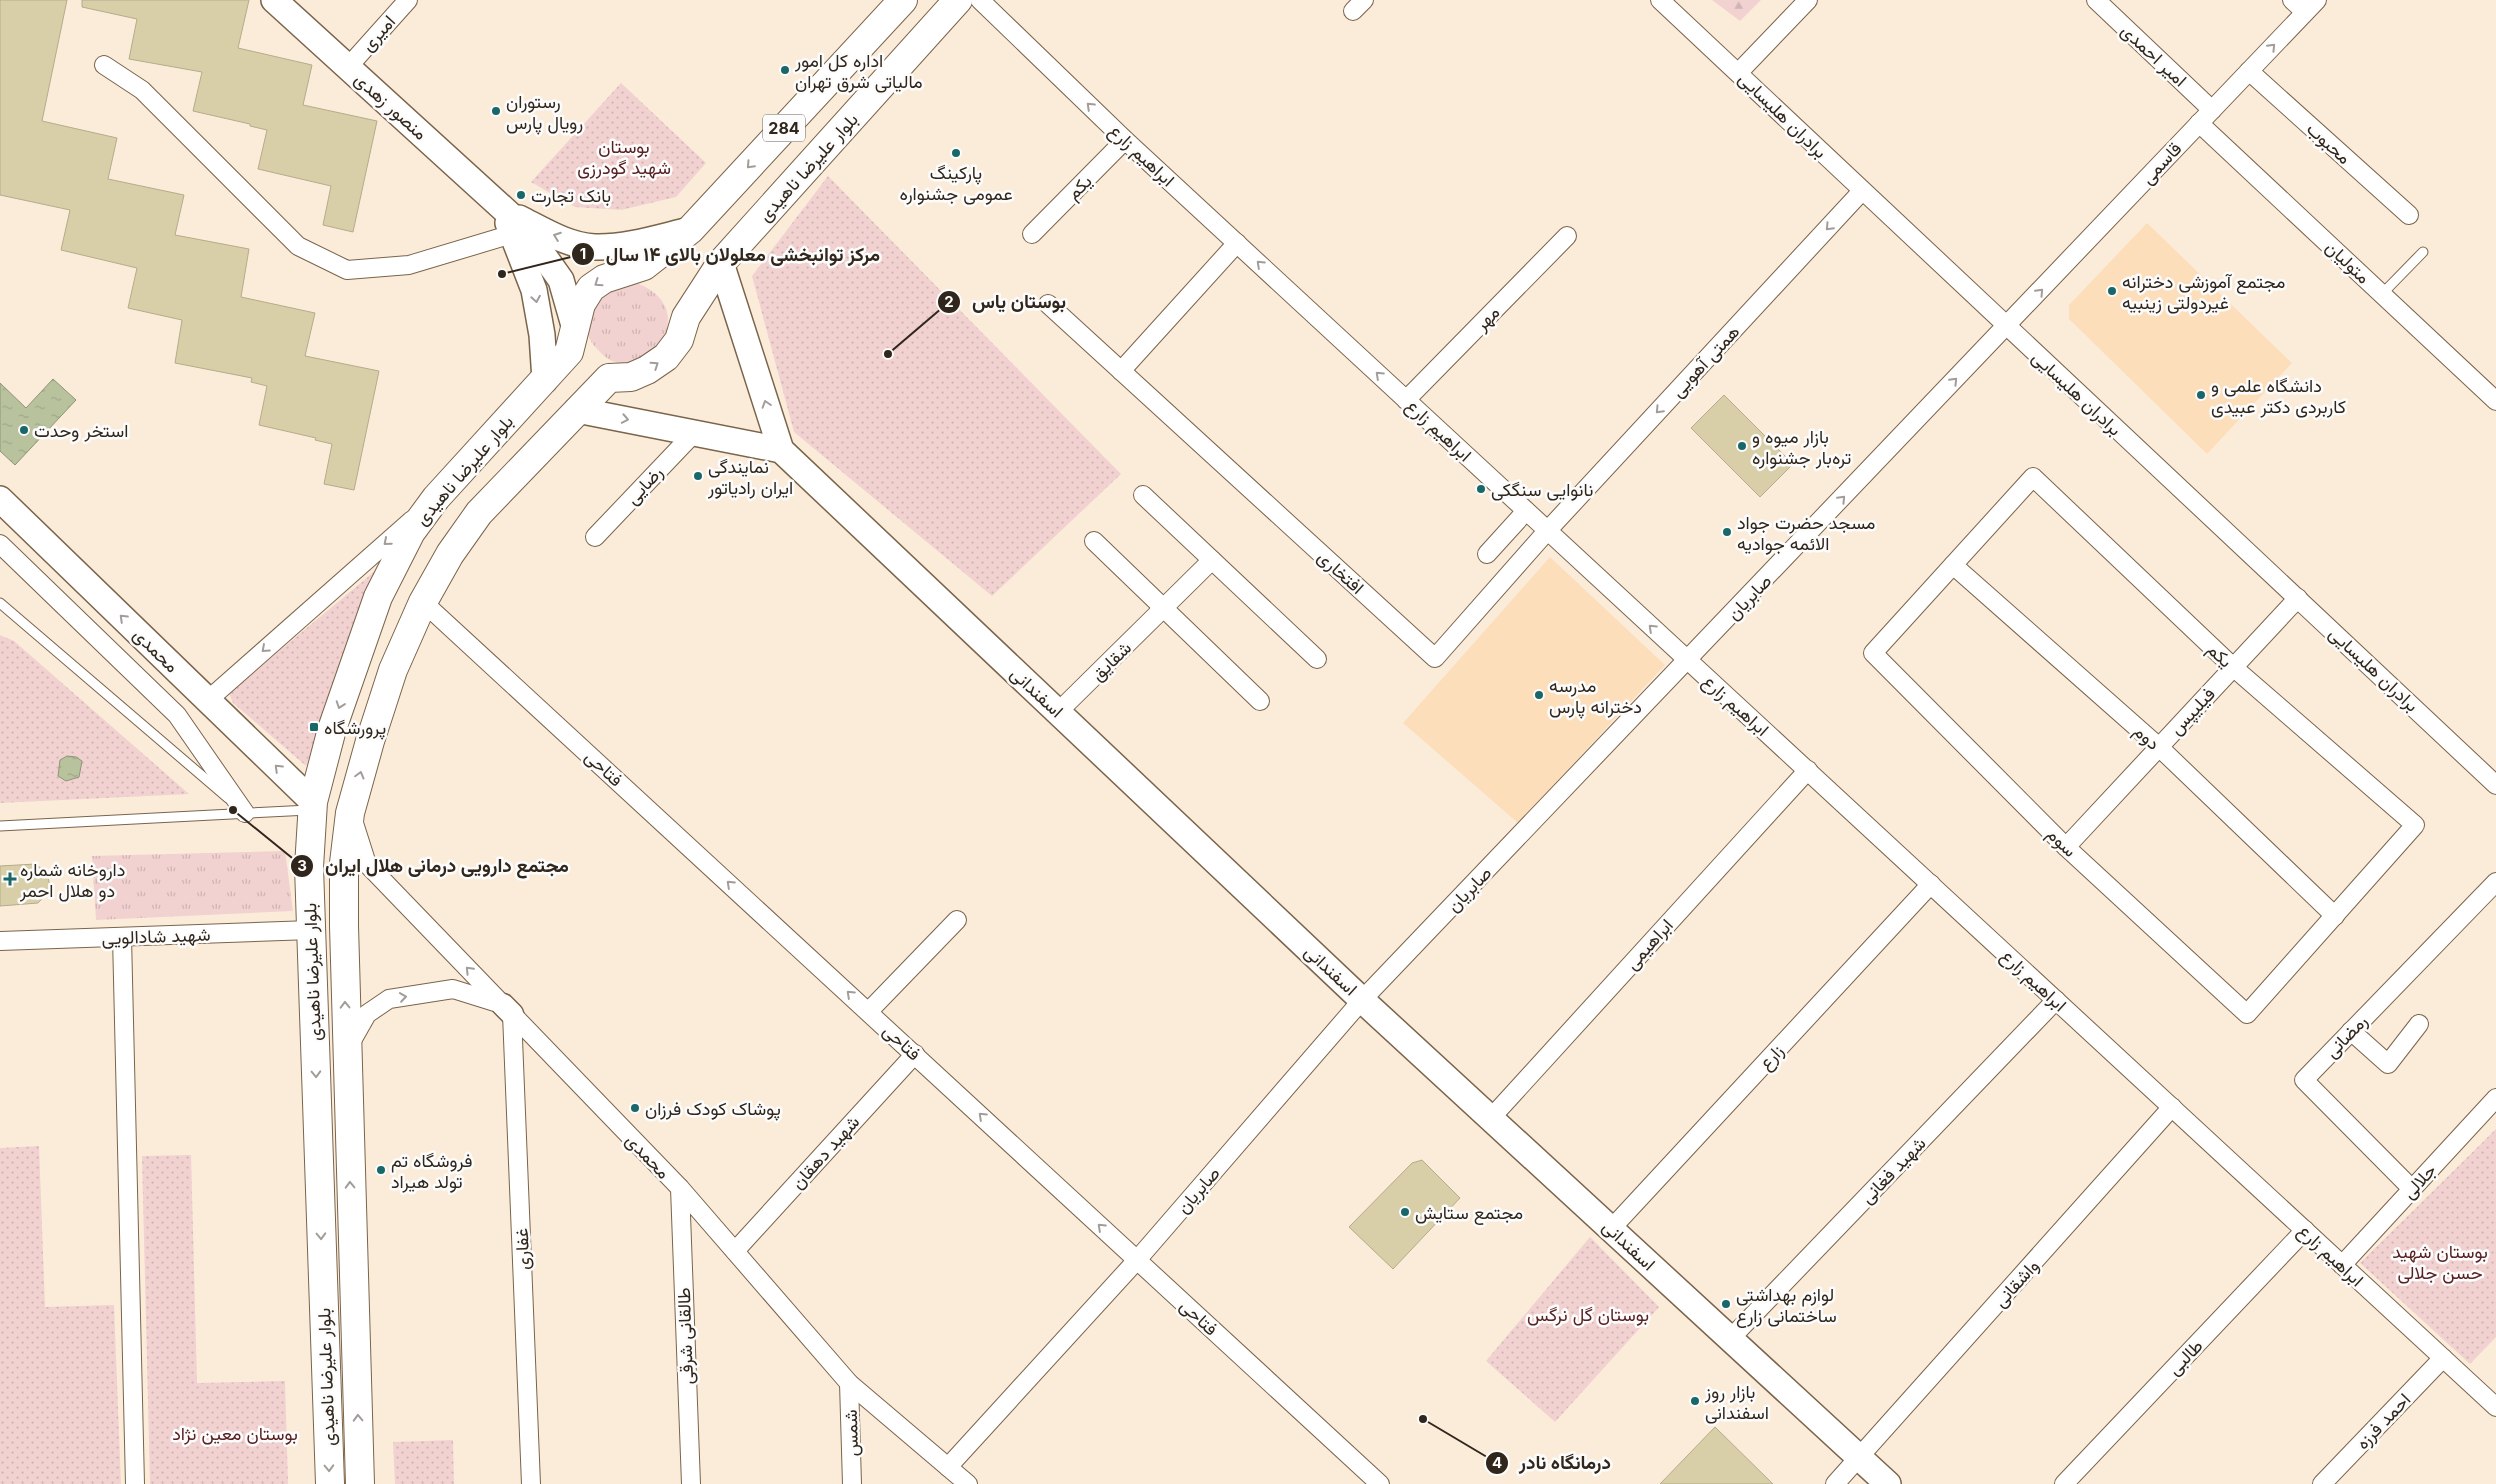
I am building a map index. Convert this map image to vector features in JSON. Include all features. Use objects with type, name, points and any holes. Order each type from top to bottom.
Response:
[{"type":"main road","name":"منصور زهدی","points":[[274,0],[348,67],[539,249],[560,280],[575,329]]},
{"type":"main road","name":"284","points":[[690,230],[903,0]]},
{"type":"main road","points":[[917,0],[919,9],[926,14],[935,15],[952,6]]},
{"type":"main road","name":"بلوار علیرضا ناهیدی","points":[[360,1484],[346,1051],[344,863],[350,813],[370,741],[389,683],[419,610],[450,554],[479,513],[609,378],[631,377],[647,370],[666,357],[679,340],[686,317],[721,263],[952,6]]},
{"type":"main road","points":[[881,25],[891,25],[901,33],[905,51],[903,62]]},
{"type":"main road","name":"منصور زهدی","points":[[507,217],[557,237],[594,247],[634,242],[690,230]]},
{"type":"main road","points":[[507,217],[534,290],[542,335],[545,380]]},
{"type":"main road","name":"بلوار علیرضا ناهیدی","points":[[330,1484],[309,867],[312,806],[332,730],[378,597],[411,532],[436,498],[545,380],[568,352],[581,304],[591,288],[604,279],[644,266],[690,230]]},
{"type":"main road","points":[[577,410],[781,450],[721,263]]},
{"type":"main road","name":"اسفندانی","points":[[781,450],[1362,1000],[1888,1484]]},
{"type":"main road","name":"محمدی","points":[[0,499],[208,700],[312,806]]},
{"type":"main road","points":[[378,597],[381,612],[387,620],[402,623],[419,610]]},
{"type":"main road","points":[[354,667],[364,658],[372,655],[379,657],[387,670],[389,683]]},
{"type":"street","name":"امیری","points":[[348,67],[408,0]]},
{"type":"street","name":"ابراهیم زارع","points":[[980,0],[1125,140],[2496,1407]]},
{"type":"street","name":"برادران هلیسایی","points":[[1660,0],[1739,72],[2006,327],[2493,776]]},
{"type":"street","points":[[1739,72],[1808,0]]},
{"type":"street","name":"امیر احمدی","points":[[2096,0],[2212,110]]},
{"type":"street","points":[[2292,0],[2311,6]]},
{"type":"street","name":"قاسمی","points":[[2006,327],[2311,6]]},
{"type":"street","points":[[104,65],[142,90],[298,246],[347,270],[409,265],[507,217]]},
{"type":"street","name":"محبوب","points":[[2249,71],[2409,215]]},
{"type":"street","name":"متولیان","points":[[2199,123],[2496,401]]},
{"type":"street","name":"یکم","points":[[1032,234],[1125,140]]},
{"type":"street","name":"همتی آهویی","points":[[1548,530],[1862,191]]},
{"type":"street","name":"مهر","points":[[1406,400],[1567,236]]},
{"type":"street","points":[[1121,371],[1237,243]]},
{"type":"street","name":"افتخاری","points":[[1048,304],[1435,658],[1548,530]]},
{"type":"street","name":"صابریان","points":[[948,1466],[1137,1260],[1362,1000],[2006,327]]},
{"type":"street","name":"رضایی","points":[[595,537],[694,433]]},
{"type":"street","name":"یکم","points":[[2033,477],[2233,667],[2415,826]]},
{"type":"street","name":"سوم","points":[[2033,477],[1873,653],[2066,847],[2247,1014],[2415,826]]},
{"type":"street","points":[[1142,495],[1317,659]]},
{"type":"street","points":[[208,700],[436,498]]},
{"type":"street","points":[[1487,554],[1526,511]]},
{"type":"street","points":[[1094,541],[1260,701]]},
{"type":"street","points":[[0,544],[178,715],[245,813]]},
{"type":"street","name":"شقایق","points":[[1058,712],[1212,560]]},
{"type":"street","name":"دوم","points":[[1953,565],[2159,747],[2334,916]]},
{"type":"street","name":"فیلیپس","points":[[2066,847],[2298,598]]},
{"type":"street","name":"فتاحی","points":[[419,610],[869,1011],[1380,1484]]},
{"type":"street","name":"ابراهیمی","points":[[1491,1118],[1808,770]]},
{"type":"street","name":"محمدی","points":[[350,813],[367,864],[680,1188],[849,1383],[968,1484]]},
{"type":"street","name":"رمضانی","points":[[2412,1189],[2304,1080],[2496,882]]},
{"type":"street","name":"زارع","points":[[1611,1229],[1931,884]]},
{"type":"street","points":[[869,1011],[957,920]]},
{"type":"street","name":"شهید شادالویی","points":[[0,941],[311,930]]},
{"type":"street","points":[[122,937],[135,1484]]},
{"type":"street","points":[[346,1051],[367,1014],[389,999],[453,989],[508,1009]]},
{"type":"street","name":"شهید فغانی","points":[[1730,1339],[2056,1000]]},
{"type":"street","name":"غفاری","points":[[508,1009],[531,1484]]},
{"type":"street","points":[[2351,1031],[2388,1064],[2419,1024]]},
{"type":"street","name":"شهید دهقان","points":[[735,1251],[915,1054]]},
{"type":"street","name":"جلالی","points":[[2342,1265],[2496,1098]]},
{"type":"street","name":"واشقانی","points":[[1835,1484],[2172,1107]]},
{"type":"street","name":"طالقانی شرقی","points":[[680,1188],[691,1484]]},
{"type":"street","name":"طالبی","points":[[2064,1484],[2305,1230]]},
{"type":"street","name":"احمد فرزه","points":[[2322,1484],[2443,1358]]},
{"type":"street","name":"شمس","points":[[849,1383],[852,1484]]},
{"type":"lane","points":[[2382,294],[2423,252]]},
{"type":"lane","points":[[0,603],[245,813]]},
{"type":"lane","points":[[0,826],[245,813],[312,806]]},
{"type":"shaded area","points":[[2147,223],[2292,363],[2207,454],[2069,319],[2069,305]]},
{"type":"shaded area","points":[[1550,557],[1665,665],[1518,823],[1403,723]]},
{"type":"green space","points":[[1712,0],[1761,0],[1740,21]]},
{"type":"green space","name":"بوستان شهید گودرزی","points":[[621,83],[706,163],[676,197],[621,210],[575,207],[531,182]]},
{"type":"green space","points":[[828,176],[1121,474],[992,596],[794,432],[752,276]]},
{"type":"green space","points":[[634,282],[656,295],[667,310],[667,328],[660,344],[648,356],[632,363],[615,362],[599,351],[592,342],[588,335],[588,327],[597,295]]},
{"type":"green space","points":[[375,571],[306,766],[233,703],[229,693]]},
{"type":"green space","points":[[0,635],[14,641],[189,794],[0,803]]},
{"type":"green space","points":[[285,851],[293,911],[96,920],[92,856]]},
{"type":"green space","name":"بوستان شهید حسن جلالی","points":[[2496,1129],[2496,1337],[2470,1364],[2360,1263]]},
{"type":"green space","points":[[39,1146],[45,1307],[114,1305],[121,1484],[0,1484],[0,1148]]},
{"type":"green space","name":"بوستان معین نژاد","points":[[191,1155],[197,1383],[285,1381],[288,1484],[150,1484],[142,1156]]},
{"type":"green space","name":"بوستان گل نرگس","points":[[1590,1237],[1659,1307],[1555,1422],[1486,1361]]},
{"type":"green space","points":[[453,1440],[454,1484],[395,1484],[393,1442]]},
{"type":"water","name":"استخر وحدت","points":[[53,379],[76,400],[15,465],[0,451],[0,383],[26,408]]},
{"type":"water","points":[[67,756],[76,757],[82,761],[79,777],[66,781],[58,776],[60,760]]},
{"type":"building","points":[[0,0],[67,0],[42,121],[117,138],[108,179],[184,195],[175,235],[249,249],[241,297],[315,313],[305,356],[379,371],[354,490],[324,484],[332,444],[315,440],[316,438],[259,425],[267,386],[251,382],[252,378],[175,363],[182,320],[128,308],[137,268],[61,250],[70,210],[0,195]]},
{"type":"building","points":[[82,0],[249,0],[238,48],[312,65],[303,105],[377,121],[353,232],[323,225],[331,186],[258,169],[267,130],[250,126],[250,124],[193,111],[202,72],[129,59],[137,19],[82,7]]},
{"type":"building","name":"بازار میوه و تره‌بار جشنواره","points":[[1724,395],[1793,464],[1760,497],[1691,428]]},
{"type":"building","points":[[36,864],[47,874],[51,889],[38,903],[0,906],[0,866]]},
{"type":"building","name":"مجتمع ستایش","points":[[1422,1160],[1460,1198],[1393,1269],[1349,1227],[1412,1163]]},
{"type":"building","points":[[1715,1427],[1773,1484],[1660,1484]]},
{"type":"place","name":"اداره کل امور مالیاتی شرق تهران","points":[[785,70]]},
{"type":"place","name":"رستوران رویال پارس","points":[[496,111]]},
{"type":"place","name":"پارکینگ عمومی جشنواره","points":[[956,153]]},
{"type":"place","name":"بانک تجارت","points":[[521,195]]},
{"type":"place","name":"مرکز توانبخشی معلولان بالای ۱۴ سال","points":[[502,274]]},
{"type":"place","name":"مجتمع آموزشی دخترانه غیردولتی زینبیه","points":[[2112,291]]},
{"type":"place","name":"بوستان یاس","points":[[888,354]]},
{"type":"place","name":"دانشگاه علمی و کاربردی دکتر عبیدی","points":[[2201,395]]},
{"type":"place","name":"استخر وحدت","points":[[24,430]]},
{"type":"place","name":"بازار میوه و تره‌بار جشنواره","points":[[1742,446]]},
{"type":"place","name":"نمایندگی ایران رادیاتور","points":[[698,476]]},
{"type":"place","name":"نانوایی سنگکی","points":[[1481,489]]},
{"type":"place","name":"مسجد حضرت جواد الائمه جوادیه","points":[[1727,532]]},
{"type":"place","name":"مدرسه دخترانه پارس","points":[[1539,695]]},
{"type":"place","name":"پرورشگاه","points":[[314,727]]},
{"type":"place","name":"مجتمع دارویی درمانی هلال ایران","points":[[233,810]]},
{"type":"place","name":"داروخانه شماره دو هلال احمر","points":[[10,879]]},
{"type":"place","name":"پوشاک کودک فرزان","points":[[635,1108]]},
{"type":"place","name":"فروشگاه تم تولد هیراد","points":[[381,1170]]},
{"type":"place","name":"مجتمع ستایش","points":[[1405,1212]]},
{"type":"place","name":"لوازم بهداشتی ساختمانی زارع","points":[[1726,1304]]},
{"type":"place","name":"بازار روز اسفندانی","points":[[1695,1401]]},
{"type":"place","name":"درمانگاه نادر","points":[[1423,1419]]}]
